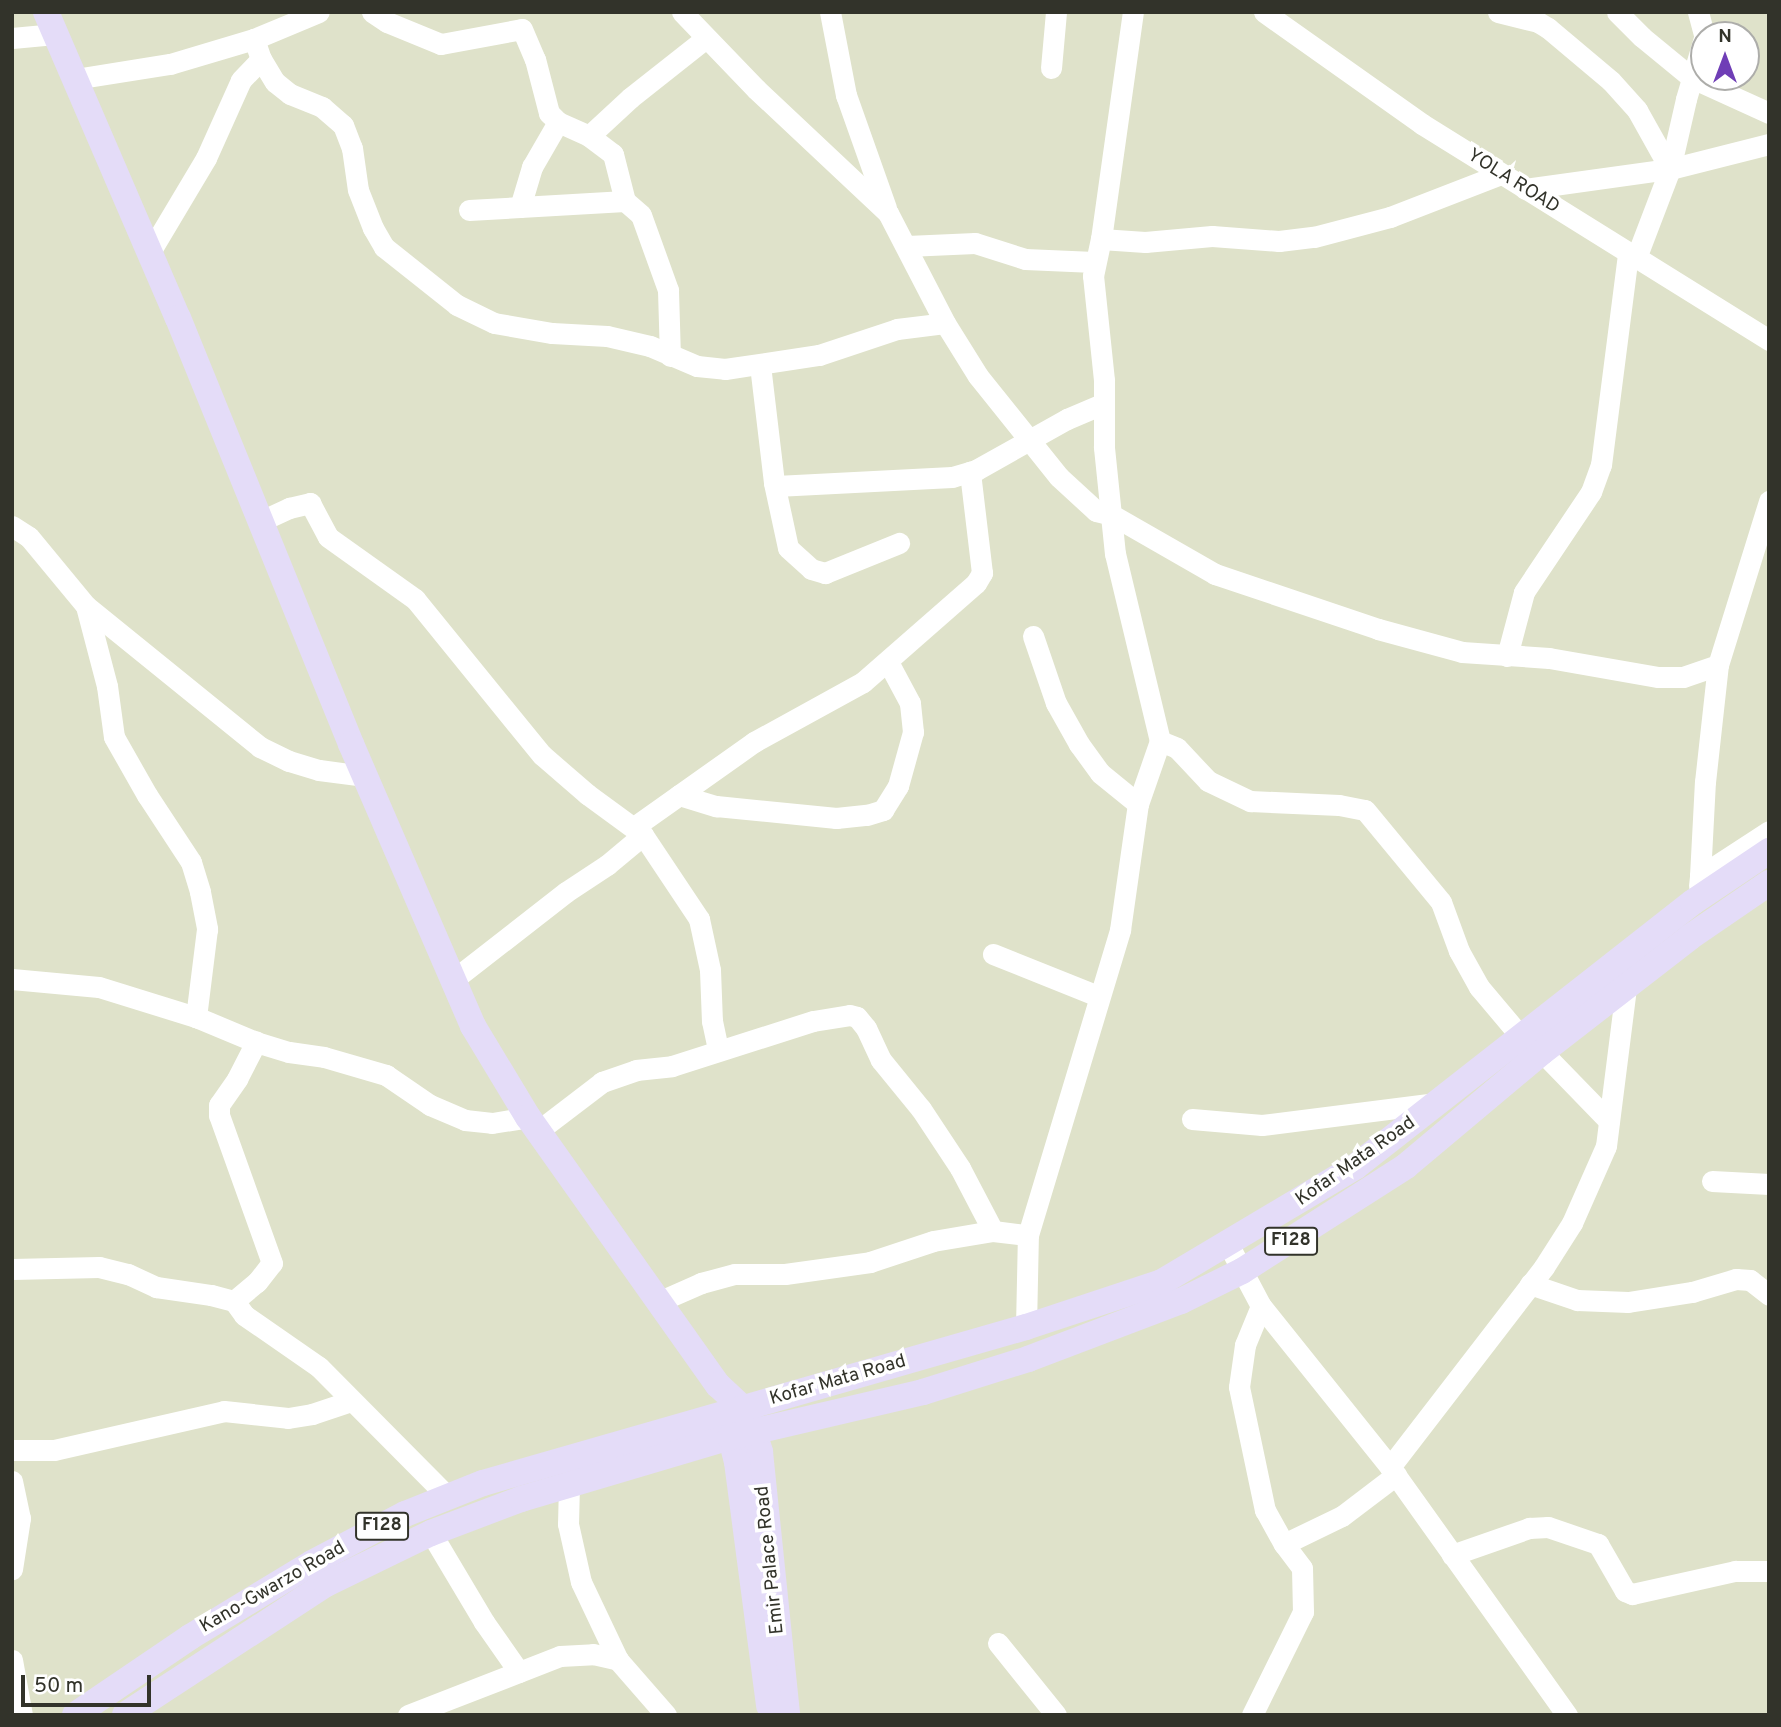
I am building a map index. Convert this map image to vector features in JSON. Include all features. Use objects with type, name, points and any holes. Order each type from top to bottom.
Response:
[{"type":"main road","points":[[51,23],[150,252],[364,776],[473,1026],[533,1124],[718,1385],[738,1423]]},
{"type":"main road","name":"Kofar Mata Road","points":[[738,1423],[923,1392],[1028,1359],[1181,1301],[1242,1271],[1406,1166],[1699,888],[1765,854]]},
{"type":"main road","name":"Kofar Mata Road","points":[[738,1423],[1162,1282],[1355,1167],[1437,1103],[1626,987],[1769,883]]},
{"type":"main road","name":"Kano-Gwarzo Road","points":[[125,1715],[326,1584],[431,1533],[738,1423]]},
{"type":"main road","name":"Kano-Gwarzo Road","points":[[75,1715],[190,1637],[312,1563],[405,1514],[557,1460],[738,1423]]},
{"type":"main road","name":"Emir Palace Road","points":[[738,1423],[737,1462],[770,1715]]},
{"type":"main road","name":"Emir Palace Road","points":[[738,1423],[760,1452],[787,1715]]},
{"type":"street","points":[[75,79],[258,49],[319,12]]},
{"type":"street","points":[[372,12],[387,22],[441,44],[523,29],[535,59],[549,113],[558,122],[589,136],[613,154],[625,201],[641,215],[668,290],[670,356]]},
{"type":"street","points":[[682,12],[755,89],[888,213]]},
{"type":"street","points":[[830,12],[829,23],[846,95],[888,213],[945,323],[978,376],[1028,440],[1059,477],[1096,511],[1112,515],[1215,574],[1378,629],[1462,652],[1549,659],[1658,677],[1683,677],[1718,665]]},
{"type":"street","points":[[1051,68],[1056,12]]},
{"type":"street","points":[[1026,1327],[1028,1235],[1119,930],[1138,804],[1160,741],[1115,554],[1103,404],[1104,380],[1093,276],[1101,239],[1133,12]]},
{"type":"street","name":"YOLA ROAD","points":[[1264,12],[1387,101],[1769,340]]},
{"type":"street","points":[[1498,12],[1538,22],[1548,28],[1611,81],[1637,110],[1670,169]]},
{"type":"street","points":[[1617,12],[1642,37],[1690,76]]},
{"type":"street","points":[[12,38],[51,23]]},
{"type":"street","points":[[589,136],[630,98],[706,38]]},
{"type":"street","points":[[150,252],[206,158],[258,49]]},
{"type":"street","points":[[258,49],[275,82],[290,94],[322,107],[343,125],[352,148],[358,190],[378,237],[398,260],[457,306],[494,323],[607,336],[650,346],[697,366],[725,369],[819,355],[897,329],[945,323]]},
{"type":"street","points":[[1507,656],[1524,592],[1591,492],[1601,465],[1632,256],[1670,169],[1690,86]]},
{"type":"street","points":[[1721,91],[1769,113]]},
{"type":"street","points":[[520,207],[532,167],[558,122]]},
{"type":"street","points":[[1525,189],[1670,169],[1769,144]]},
{"type":"street","points":[[1101,239],[1145,242],[1212,236],[1279,241],[1314,237],[1390,217],[1500,174]]},
{"type":"street","points":[[469,210],[625,201]]},
{"type":"street","points":[[907,246],[975,243],[1025,259],[1094,262]]},
{"type":"street","points":[[760,365],[776,486],[788,548],[811,569],[825,573],[899,543]]},
{"type":"street","points":[[776,486],[938,478],[971,472],[1028,440],[1103,404]]},
{"type":"street","points":[[453,980],[566,892],[607,865],[638,831],[680,795],[754,742],[863,682],[980,578],[971,472]]},
{"type":"street","points":[[1699,888],[1705,782],[1718,665],[1769,501]]},
{"type":"street","points":[[261,521],[289,508],[310,503],[328,537],[415,599],[542,755],[587,794],[638,831],[699,919],[710,970],[712,1021],[718,1049]]},
{"type":"street","points":[[12,526],[29,537],[86,606],[260,747],[289,761],[320,770],[364,776]]},
{"type":"street","points":[[86,606],[107,685],[114,737],[147,795],[191,862],[200,892],[207,929],[196,1017]]},
{"type":"street","points":[[1033,636],[1056,704],[1079,744],[1100,773],[1138,804]]},
{"type":"street","points":[[680,795],[716,806],[836,818],[867,815],[883,810],[898,786],[913,732],[910,703],[888,662]]},
{"type":"street","points":[[1160,741],[1177,748],[1208,781],[1250,801],[1339,805],[1365,810],[1441,902],[1459,951],[1479,987],[1532,1045],[1609,1121]]},
{"type":"street","points":[[1699,888],[1769,831]]},
{"type":"street","points":[[1737,906],[1769,894]]},
{"type":"street","points":[[993,954],[1098,996]]},
{"type":"street","points":[[12,979],[99,987],[196,1017],[256,1042],[289,1052],[324,1057],[386,1075],[430,1105],[465,1121],[492,1123],[533,1124],[602,1082],[636,1070],[672,1066],[718,1049],[813,1021],[850,1015],[857,1017],[866,1028],[881,1060],[921,1109],[960,1168],[993,1231]]},
{"type":"street","points":[[1284,1544],[1342,1516],[1393,1471],[1572,1223],[1606,1146],[1626,987]]},
{"type":"street","points":[[234,1301],[257,1282],[272,1263],[219,1115],[219,1105],[237,1080],[256,1042]]},
{"type":"street","points":[[1192,1119],[1262,1125],[1437,1103]]},
{"type":"street","points":[[1712,1181],[1769,1184]]},
{"type":"street","points":[[658,1301],[701,1283],[735,1274],[785,1274],[870,1262],[933,1241],[993,1231],[1028,1235]]},
{"type":"street","points":[[1228,1244],[1261,1306],[1393,1471],[1567,1715]]},
{"type":"street","points":[[12,1269],[99,1267],[156,1287],[234,1301],[244,1315],[319,1367],[448,1497]]},
{"type":"street","points":[[1530,1284],[1577,1300],[1628,1302],[1692,1292],[1736,1279],[1750,1280],[1769,1295]]},
{"type":"street","points":[[1252,1715],[1304,1612],[1302,1568],[1284,1544],[1265,1510],[1239,1388],[1245,1345],[1261,1306]]},
{"type":"street","points":[[12,1450],[54,1450],[190,1416],[224,1411],[288,1418],[312,1414],[351,1401]]},
{"type":"street","points":[[12,1481],[20,1518],[12,1569]]},
{"type":"street","points":[[569,1484],[568,1524],[581,1582],[618,1660],[666,1715]]},
{"type":"street","points":[[1452,1555],[1529,1528],[1548,1527],[1598,1544],[1625,1591],[1632,1594],[1735,1572],[1769,1571]]},
{"type":"street","points":[[431,1533],[477,1611],[519,1672]]},
{"type":"street","points":[[998,1643],[1056,1715]]},
{"type":"street","points":[[408,1715],[560,1656],[593,1654],[618,1660]]},
{"type":"street","points":[[12,1660],[22,1715]]}]
